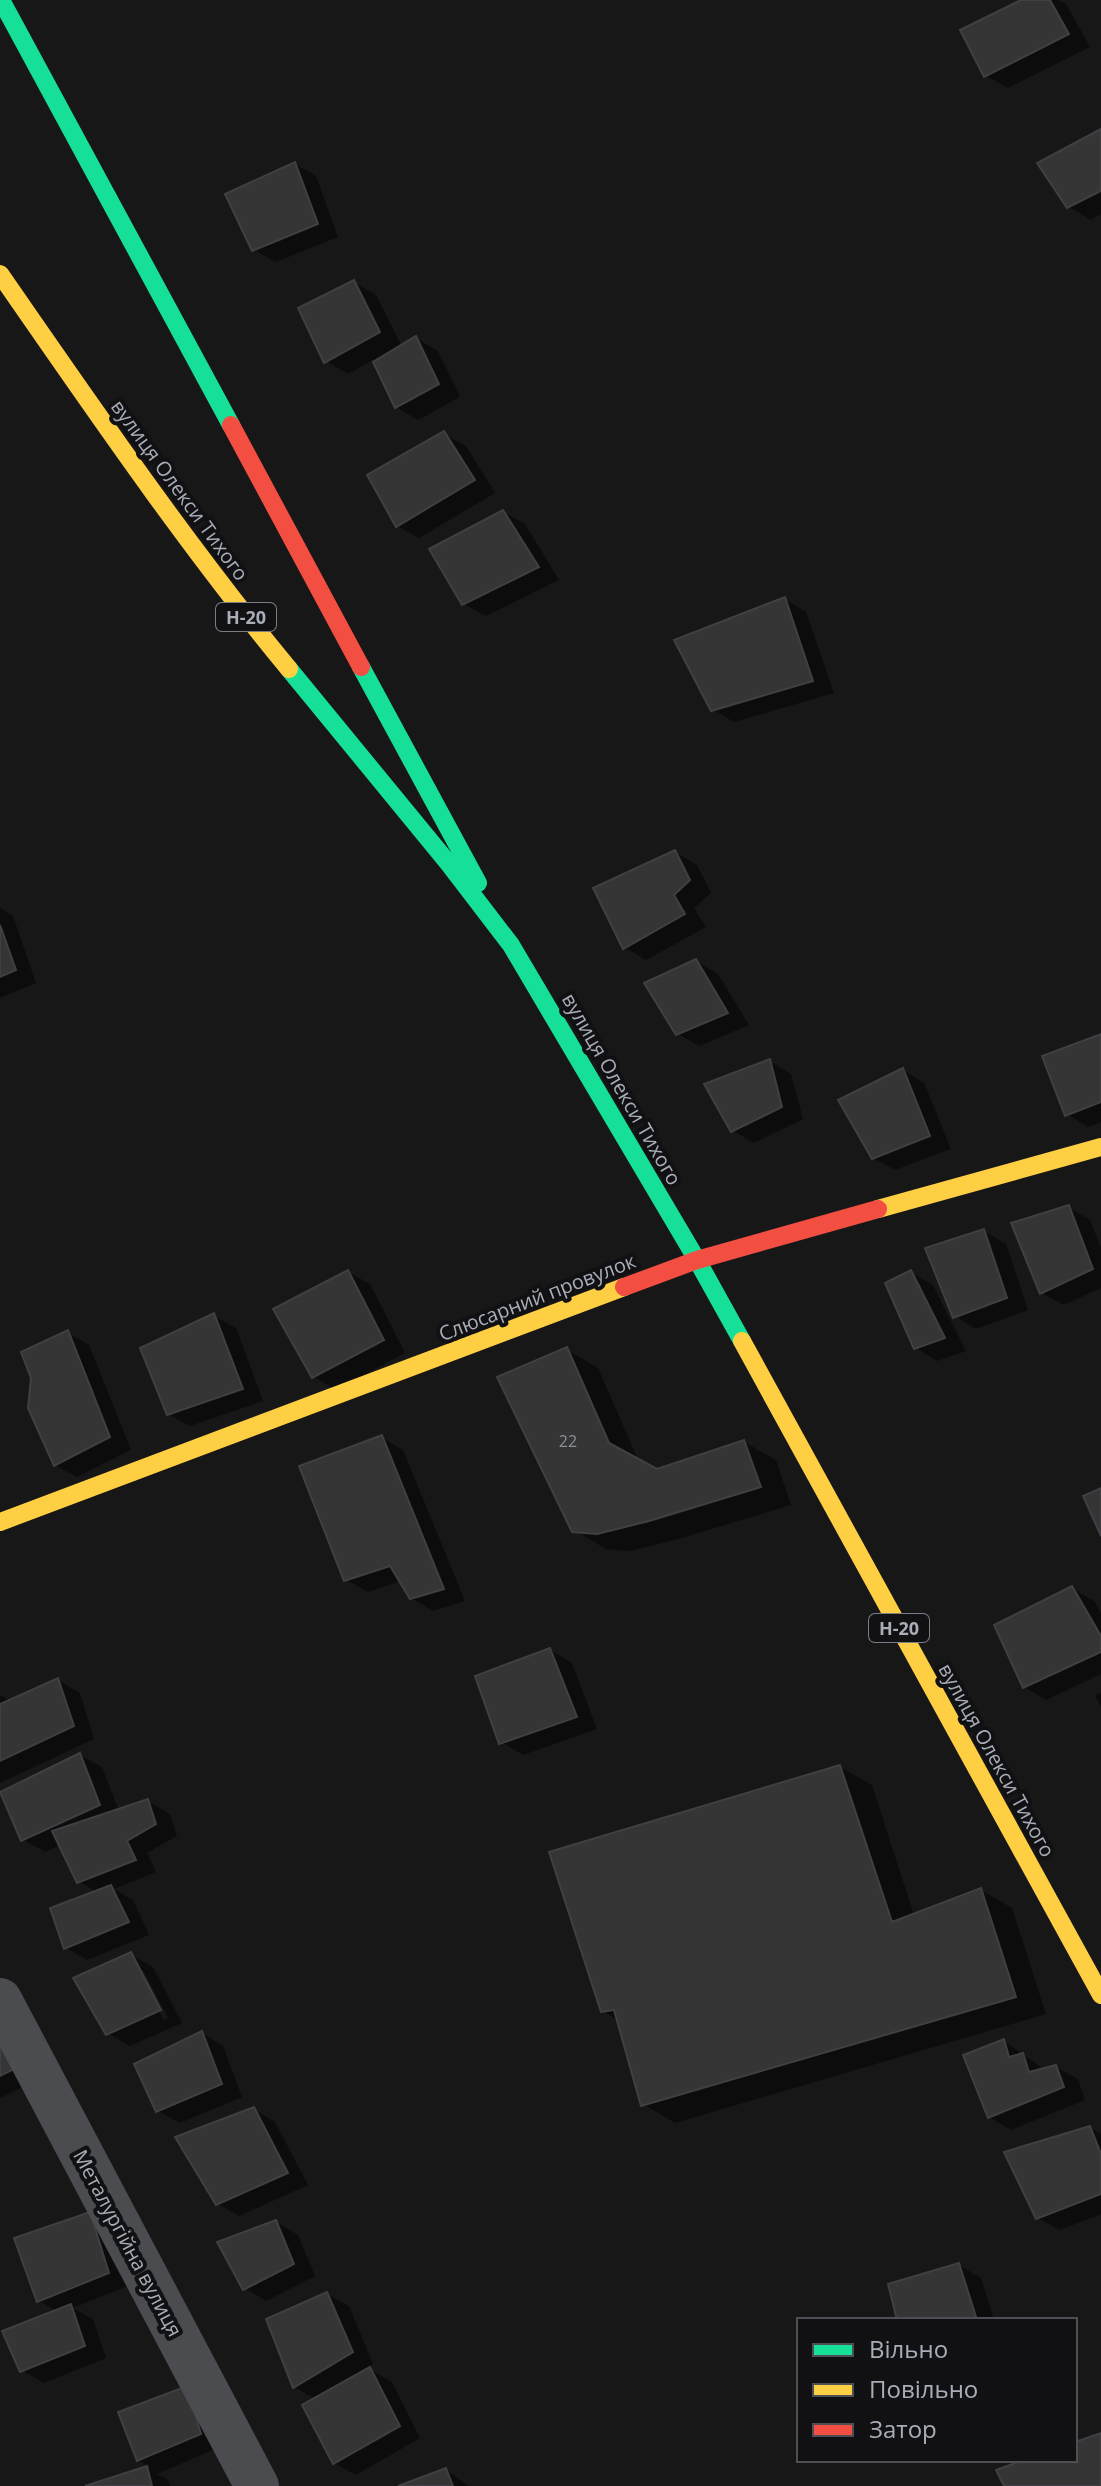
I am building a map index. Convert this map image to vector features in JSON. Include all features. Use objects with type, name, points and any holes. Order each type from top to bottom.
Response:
[{"type":"street","points":[[1,0],[511,945]]},
{"type":"street","name":"вулиця Олекси Тихого","points":[[0,274],[229,596],[449,864],[511,945],[697,1260],[1101,1995]]},
{"type":"street","name":"Слюсарний провулок","points":[[0,1522],[697,1260],[1101,1147]]},
{"type":"street","name":"Металургійна вулиця","points":[[0,2000],[257,2486]]},
{"type":"building","points":[[1021,0],[1050,0],[1069,34],[984,77],[960,30]]},
{"type":"building","points":[[1101,129],[1101,191],[1067,208],[1037,163]]},
{"type":"building","points":[[295,162],[318,224],[252,251],[225,194]]},
{"type":"building","points":[[354,280],[380,332],[324,363],[298,308]]},
{"type":"building","points":[[416,336],[439,384],[395,408],[373,362]]},
{"type":"building","points":[[444,431],[475,480],[396,527],[367,475]]},
{"type":"building","points":[[503,510],[539,567],[462,605],[429,549]]},
{"type":"building","points":[[785,597],[813,681],[711,711],[674,640]]},
{"type":"building","points":[[675,850],[690,880],[674,895],[685,914],[623,949],[593,888]]},
{"type":"building","points":[[0,925],[16,970],[0,977]]},
{"type":"building","points":[[696,959],[728,1013],[676,1035],[644,983]]},
{"type":"building","points":[[1101,1034],[1101,1102],[1065,1116],[1042,1056]]},
{"type":"building","points":[[770,1059],[782,1107],[731,1132],[704,1084]]},
{"type":"building","points":[[903,1068],[930,1136],[872,1159],[838,1100]]},
{"type":"building","points":[[1069,1205],[1093,1269],[1040,1294],[1011,1223]]},
{"type":"building","points":[[984,1229],[1007,1298],[953,1318],[925,1248]]},
{"type":"building","points":[[348,1270],[384,1340],[312,1378],[273,1309]]},
{"type":"building","points":[[911,1270],[945,1338],[914,1349],[885,1283]]},
{"type":"building","points":[[214,1313],[243,1389],[167,1415],[140,1348]]},
{"type":"building","points":[[68,1330],[110,1437],[54,1466],[28,1408],[31,1378],[21,1352]]},
{"type":"building","points":[[567,1347],[609,1443],[657,1469],[744,1440],[761,1487],[597,1534],[572,1532],[497,1377]]},
{"type":"building","points":[[382,1435],[444,1589],[410,1599],[390,1566],[344,1581],[299,1466]]},
{"type":"building","points":[[1101,1488],[1101,1536],[1083,1496]]},
{"type":"building","points":[[1072,1586],[1101,1636],[1101,1652],[1023,1688],[994,1625]]},
{"type":"building","points":[[550,1648],[577,1717],[499,1744],[475,1676]]},
{"type":"building","points":[[58,1678],[74,1726],[0,1761],[0,1704]]},
{"type":"building","points":[[80,1753],[100,1805],[21,1841],[0,1792]]},
{"type":"building","points":[[840,1765],[892,1922],[981,1888],[1016,1997],[641,2106],[614,2010],[601,2012],[549,1852]]},
{"type":"building","points":[[148,1799],[156,1824],[127,1841],[136,1860],[77,1883],[52,1831]]},
{"type":"building","points":[[111,1885],[129,1922],[64,1949],[50,1908]]},
{"type":"building","points":[[131,1952],[161,2010],[106,2035],[73,1978]]},
{"type":"building","points":[[0,2025],[16,2068],[0,2076]]},
{"type":"building","points":[[202,2031],[222,2084],[156,2112],[134,2064]]},
{"type":"building","points":[[1004,2039],[1009,2057],[1023,2053],[1029,2072],[1056,2065],[1064,2087],[988,2118],[963,2055]]},
{"type":"building","points":[[254,2107],[288,2173],[216,2205],[175,2137]]},
{"type":"building","points":[[1090,2126],[1101,2154],[1101,2194],[1036,2219],[1004,2152]]},
{"type":"building","points":[[90,2212],[109,2273],[37,2302],[14,2238]]},
{"type":"building","points":[[276,2220],[294,2264],[243,2290],[217,2242]]},
{"type":"building","points":[[959,2263],[976,2318],[896,2318],[888,2284]]},
{"type":"building","points":[[327,2292],[353,2352],[293,2388],[266,2319]]},
{"type":"building","points":[[71,2304],[85,2346],[20,2372],[2,2331]]},
{"type":"building","points":[[370,2367],[400,2426],[333,2464],[302,2405]]},
{"type":"building","points":[[187,2386],[201,2434],[137,2461],[118,2412]]},
{"type":"building","points":[[1101,2433],[1101,2486],[1004,2486],[996,2470],[1018,2462],[1077,2462],[1077,2441]]},
{"type":"building","points":[[147,2466],[152,2486],[85,2486]]},
{"type":"building","points":[[446,2468],[453,2486],[398,2486]]},
{"type":"traffic: fast","points":[[1,0],[231,425]]},
{"type":"traffic: fast","points":[[361,667],[478,883]]},
{"type":"traffic: fast","points":[[289,669],[449,864],[511,945],[742,1341]]},
{"type":"traffic: slow","points":[[0,274],[176,524],[289,669]]},
{"type":"traffic: slow","points":[[878,1209],[1101,1147]]},
{"type":"traffic: slow","points":[[0,1522],[624,1287]]},
{"type":"traffic: slow","points":[[742,1341],[1101,1995]]},
{"type":"traffic: jam","points":[[231,425],[361,667]]},
{"type":"traffic: jam","points":[[624,1287],[697,1260],[878,1209]]}]
